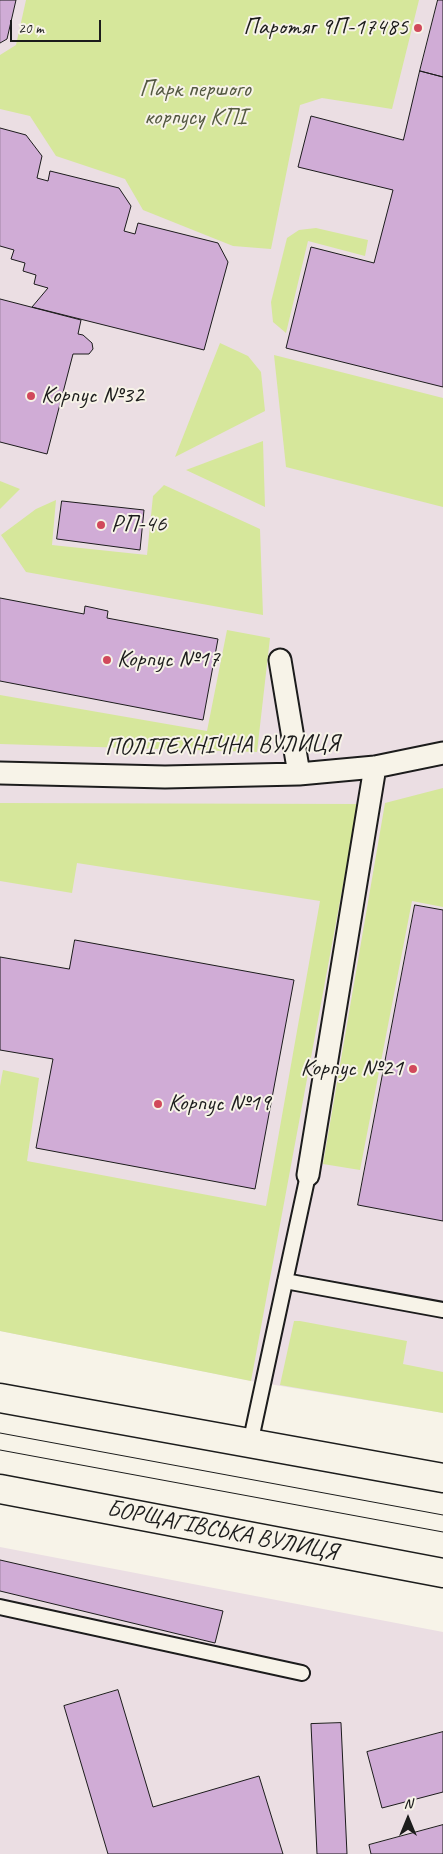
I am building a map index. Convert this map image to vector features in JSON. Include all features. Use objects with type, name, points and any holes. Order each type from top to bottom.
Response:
[{"type":"main road","points":[[0,1398],[443,1478]]},
{"type":"main road","name":"БОРЩАГІВСЬКА ВУЛИЦЯ","points":[[0,1489],[443,1573]]},
{"type":"street","points":[[280,660],[299,774]]},
{"type":"street","name":"ПОЛІТЕХНІЧНА ВУЛИЦЯ","points":[[0,773],[165,778],[299,774],[375,767],[443,753]]},
{"type":"street","points":[[308,1175],[375,767]]},
{"type":"lane","points":[[250,1444],[308,1175]]},
{"type":"lane","points":[[285,1281],[443,1310]]},
{"type":"lane","points":[[0,1607],[302,1673]]},
{"type":"shaded area","points":[[0,0],[443,0],[443,1413],[251,1381],[0,1331]]},
{"type":"shaded area","points":[[0,1547],[443,1632],[443,1854],[0,1854]]},
{"type":"green space","name":"Парк першого корпусу КПІ","points":[[26,0],[419,0],[392,109],[322,98],[300,105],[271,249],[233,246],[143,210],[125,179],[56,156],[30,116],[0,109],[0,55],[16,45]]},
{"type":"green space","points":[[316,228],[368,240],[365,256],[308,241],[286,333],[273,322],[271,302],[287,238],[299,230]]},
{"type":"green space","points":[[220,343],[248,356],[261,372],[265,411],[175,457]]},
{"type":"green space","points":[[274,355],[443,398],[443,507],[286,467]]},
{"type":"green space","points":[[263,441],[265,507],[186,470]]},
{"type":"green space","points":[[0,481],[20,489],[0,509]]},
{"type":"green space","points":[[164,485],[260,529],[263,615],[26,572],[1,535],[36,509],[56,500],[52,545],[147,555],[153,496]]},
{"type":"green space","points":[[227,630],[270,638],[257,752],[0,744],[0,695],[207,731]]},
{"type":"green space","points":[[443,788],[443,907],[412,901],[360,1170],[323,1164],[385,803]]},
{"type":"green space","points":[[0,803],[358,804],[251,1381],[0,1331],[0,1086],[3,1070],[39,1078],[27,1161],[266,1206],[320,901],[77,863],[72,893],[0,881]]},
{"type":"green space","points":[[294,1321],[407,1341],[403,1364],[443,1372],[443,1413],[280,1385]]},
{"type":"building","points":[[0,0],[16,0],[7,39],[0,43]]},
{"type":"building","points":[[438,0],[443,0],[443,77],[420,71]]},
{"type":"building","points":[[420,71],[443,77],[443,387],[286,348],[311,247],[374,263],[393,190],[298,167],[311,116],[403,140]]},
{"type":"building","points":[[0,128],[26,135],[42,156],[37,178],[48,181],[50,171],[119,188],[131,206],[124,231],[135,234],[138,223],[218,243],[228,262],[204,350],[32,307],[48,288],[34,284],[36,275],[23,271],[25,263],[11,259],[14,250],[0,246]]},
{"type":"building","name":"Корпус №32","points":[[0,299],[81,320],[78,334],[83,335],[92,343],[93,349],[89,354],[73,354],[47,454],[0,442]]},
{"type":"building","name":"РП-46","points":[[62,501],[144,510],[140,550],[57,539]]},
{"type":"building","name":"Корпус №17","points":[[0,598],[84,614],[85,606],[108,611],[107,618],[218,639],[203,720],[0,681]]},
{"type":"building","name":"Корпус №21","points":[[415,905],[443,910],[443,1221],[358,1205]]},
{"type":"building","name":"Корпус №19","points":[[75,940],[294,980],[255,1189],[36,1148],[53,1059],[0,1050],[0,957],[69,969]]},
{"type":"building","points":[[0,1560],[223,1611],[215,1643],[0,1591]]},
{"type":"building","points":[[118,1690],[153,1807],[259,1776],[283,1854],[108,1854],[64,1706]]},
{"type":"building","points":[[341,1723],[347,1854],[317,1854],[311,1724]]},
{"type":"building","points":[[443,1732],[443,1792],[382,1808],[367,1752]]},
{"type":"building","points":[[443,1825],[443,1854],[371,1854],[369,1845]]},
{"type":"tram line","points":[[0,1433],[443,1515]]},
{"type":"tram line","points":[[0,1450],[443,1532]]},
{"type":"place","name":"Паротяг 9П-17485","points":[[418,28]]},
{"type":"place","name":"Корпус №32","points":[[31,396]]},
{"type":"place","name":"РП-46","points":[[101,525]]},
{"type":"place","name":"Корпус №17","points":[[107,660]]},
{"type":"place","name":"Корпус №21","points":[[413,1069]]},
{"type":"place","name":"Корпус №19","points":[[158,1104]]}]
